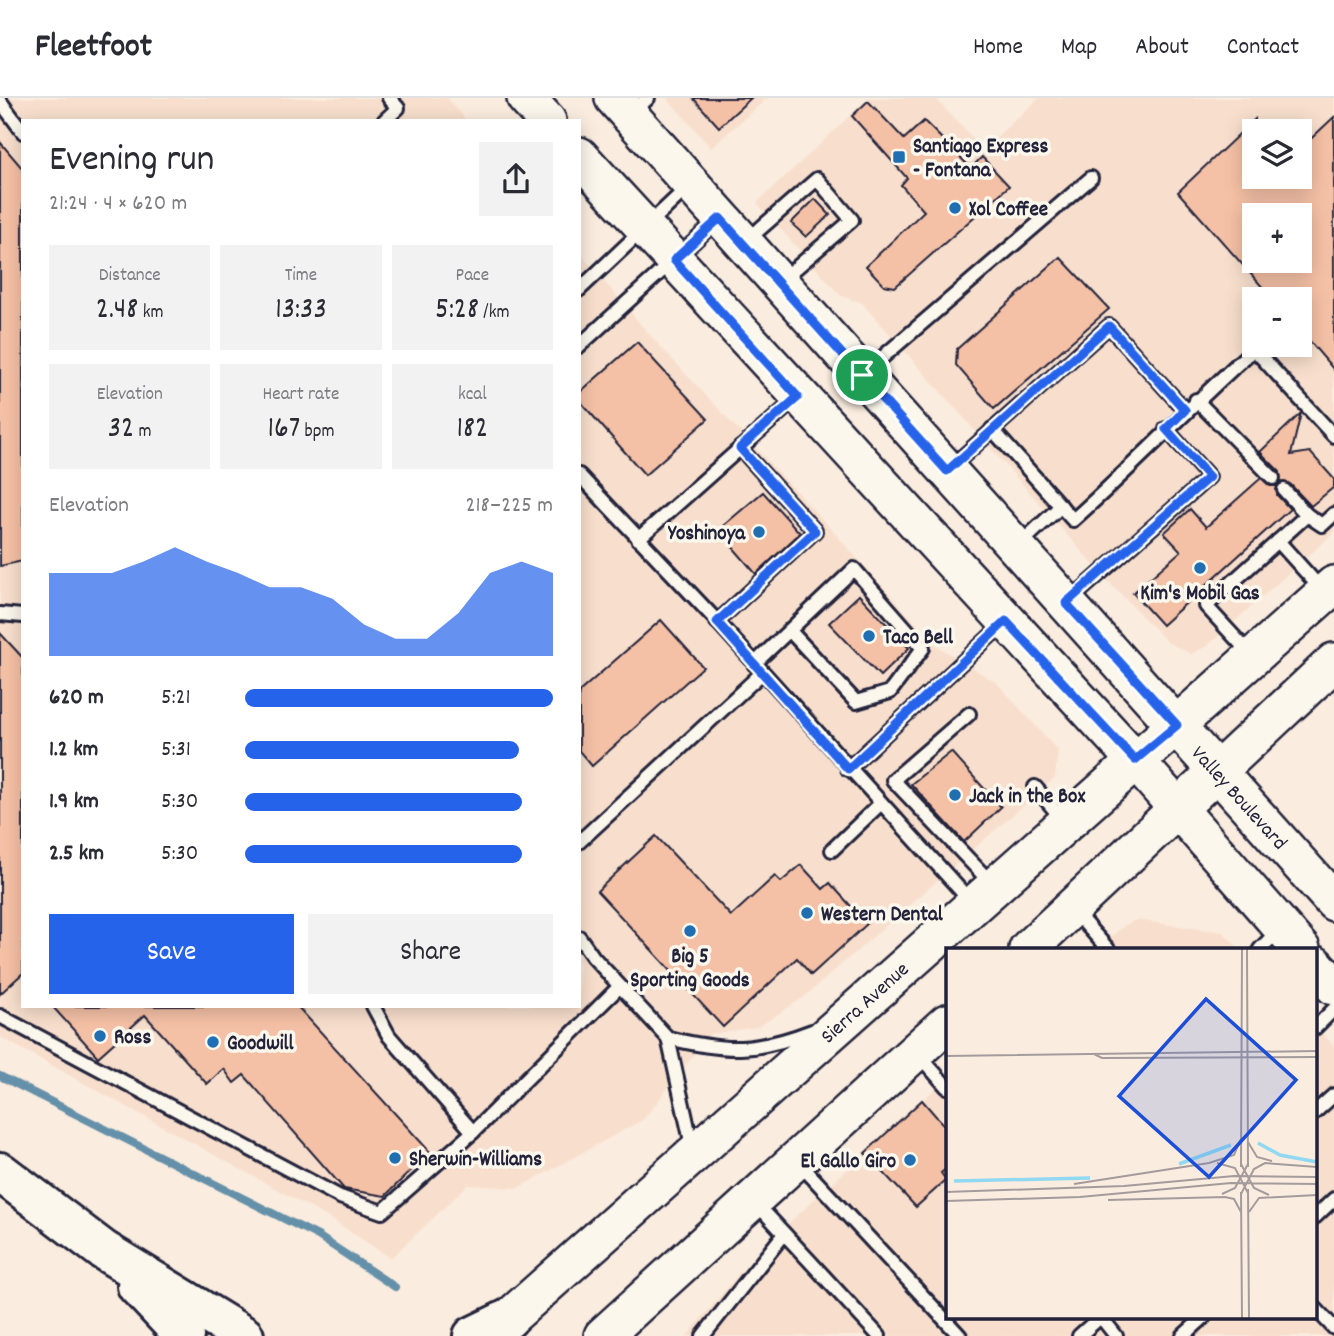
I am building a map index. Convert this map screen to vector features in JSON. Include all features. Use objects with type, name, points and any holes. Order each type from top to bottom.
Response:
[{"type":"highway","points":[[0,1172],[103,1250],[244,1336]]},
{"type":"highway","points":[[103,1250],[184,1336]]},
{"type":"highway","points":[[473,1336],[499,1327]]},
{"type":"main road","points":[[526,98],[545,119]]},
{"type":"main road","name":"Valley Boulevard","points":[[630,104],[691,185],[1334,902]]},
{"type":"main road","points":[[581,158],[1135,760],[1179,810],[1281,942]]},
{"type":"main road","name":"Sierra Avenue","points":[[499,1327],[1329,589]]},
{"type":"main road","points":[[1029,948],[1334,662]]},
{"type":"main road","points":[[1316,966],[1334,986]]},
{"type":"main road","points":[[603,1336],[946,1024]]},
{"type":"lane","points":[[386,119],[398,108],[389,98]]},
{"type":"lane","points":[[0,101],[21,129]]},
{"type":"lane","points":[[862,375],[1091,178]]},
{"type":"lane","points":[[581,344],[674,260],[732,231],[817,179],[852,220],[779,283]]},
{"type":"lane","points":[[581,288],[691,185]]},
{"type":"lane","points":[[947,471],[1109,326],[1185,410]]},
{"type":"lane","points":[[992,429],[1073,520],[1122,476],[1185,410],[1254,348],[1334,436]]},
{"type":"lane","points":[[638,539],[798,397]]},
{"type":"lane","points":[[1196,400],[1273,478]]},
{"type":"lane","points":[[1066,603],[1209,477],[1166,429]]},
{"type":"lane","points":[[717,622],[815,531],[740,448]]},
{"type":"lane","points":[[581,477],[717,622],[880,804],[984,895]]},
{"type":"lane","points":[[1284,490],[1307,515],[1322,525],[1334,514]]},
{"type":"lane","points":[[1016,548],[1061,506]]},
{"type":"lane","points":[[1253,657],[1206,606],[1307,515]]},
{"type":"lane","points":[[1278,541],[1329,589]]},
{"type":"lane","points":[[581,840],[758,668],[790,631],[854,569],[923,648],[890,692],[856,702],[790,631]]},
{"type":"lane","points":[[0,614],[21,616]]},
{"type":"lane","points":[[848,769],[1006,621]]},
{"type":"lane","points":[[969,714],[893,780],[984,895]]},
{"type":"lane","points":[[1035,788],[1066,822]]},
{"type":"lane","points":[[832,849],[880,804]]},
{"type":"lane","points":[[1072,909],[1107,948]]},
{"type":"lane","points":[[581,940],[619,987],[668,1038],[694,1153]]},
{"type":"lane","points":[[0,1016],[340,1197],[382,1212],[473,1132],[619,987]]},
{"type":"lane","points":[[374,1008],[389,1036],[473,1132]]},
{"type":"lane","points":[[1316,1027],[1334,1009]]},
{"type":"lane","points":[[668,1038],[711,1048],[743,1050],[790,1040],[845,1019]]},
{"type":"lane","points":[[916,1051],[946,1086]]},
{"type":"lane","points":[[1316,1111],[1334,1095]]},
{"type":"lane","points":[[797,1160],[960,1336]]},
{"type":"lane","points":[[1316,1216],[1334,1199]]},
{"type":"lane","points":[[753,1200],[879,1336]]},
{"type":"lane","points":[[703,1336],[784,1234]]},
{"type":"lane","points":[[1316,1309],[1334,1328]]},
{"type":"lane","points":[[1079,1336],[1099,1318]]},
{"type":"lane","points":[[1101,1318],[1116,1336]]},
{"type":"lane","points":[[1183,1336],[1203,1318]]},
{"type":"shaded area","points":[[0,98],[447,98],[465,119],[21,119],[21,1008],[581,1008],[581,254],[655,341],[822,519],[934,644],[997,683],[1058,751],[1055,778],[803,998],[758,1027],[710,1034],[644,1119],[518,1188],[468,1185],[391,1258],[329,1218],[0,1037]]},
{"type":"shaded area","points":[[667,98],[767,98],[711,148]]},
{"type":"shaded area","points":[[869,98],[935,98],[983,149],[1039,98],[1334,98],[1334,533],[1207,646],[1191,654],[1167,642],[1108,581],[862,303],[841,296],[757,203]]},
{"type":"shaded area","points":[[1136,920],[1223,932],[1239,948],[1097,948],[1125,925]]},
{"type":"shaded area","points":[[1316,1026],[1334,1046],[1334,1336],[687,1336],[738,1275],[790,1222],[946,1079],[946,1318],[1316,1318]]},
{"type":"building","points":[[693,98],[751,98],[719,127]]},
{"type":"building","points":[[868,101],[904,139],[924,121],[971,168],[982,157],[1009,186],[895,287],[884,285],[866,266],[924,211],[901,185],[907,178],[852,116]]},
{"type":"building","points":[[1334,117],[1334,370],[1312,344],[1312,287],[1262,287],[1250,273],[1312,273],[1312,203],[1242,203],[1242,264],[1178,192],[1242,131],[1242,189],[1312,189],[1312,138]]},
{"type":"building","points":[[0,142],[21,167],[21,561],[0,566]]},
{"type":"building","points":[[815,199],[830,215],[806,237],[791,223]]},
{"type":"building","points":[[1060,257],[1109,309],[994,409],[956,365],[957,349]]},
{"type":"building","points":[[637,342],[708,419],[645,475],[581,402],[581,391]]},
{"type":"building","points":[[1301,413],[1291,455],[1310,452],[1334,479],[1334,487],[1311,506],[1290,484],[1280,482],[1280,472],[1260,452]]},
{"type":"building","points":[[1261,478],[1270,486],[1277,486],[1277,495],[1290,509],[1162,625],[1133,593],[1181,551],[1164,533],[1190,509],[1206,527]]},
{"type":"building","name":"Yoshinoya","points":[[763,492],[800,533],[756,574],[718,530]]},
{"type":"building","name":"Taco Bell","points":[[859,595],[909,648],[880,676],[829,623]]},
{"type":"building","points":[[661,620],[703,667],[592,766],[581,753],[581,690]]},
{"type":"building","points":[[0,633],[21,656],[21,975],[0,994]]},
{"type":"building","name":"Jack in the Box","points":[[951,752],[1001,807],[964,842],[911,784]]},
{"type":"building","name":"Big 5 Sporting Goods","points":[[656,836],[731,916],[775,876],[781,882],[801,865],[823,889],[830,883],[867,924],[811,975],[797,958],[723,1027],[597,891]]},
{"type":"building","points":[[54,1008],[299,1008],[430,1152],[385,1196],[344,1189],[244,1075],[234,1083],[224,1069],[207,1084],[145,1015],[98,1057]]},
{"type":"building","name":"El Gallo Giro","points":[[922,1100],[946,1128],[946,1169],[941,1173],[946,1180],[916,1207],[865,1153]]},
{"type":"waterway","points":[[0,1076],[318,1236],[395,1287]]},
{"type":"place","name":"Santiago Express - Fontana","points":[[899,157]]},
{"type":"place","name":"Xol Coffee","points":[[955,208]]},
{"type":"place","name":"Yoshinoya","points":[[759,532]]},
{"type":"place","name":"Kim's Mobil Gas","points":[[1200,568]]},
{"type":"place","name":"Taco Bell","points":[[869,636]]},
{"type":"place","name":"Jack in the Box","points":[[955,795]]},
{"type":"place","name":"Western Dental","points":[[807,913]]},
{"type":"place","name":"Big 5 Sporting Goods","points":[[690,931]]},
{"type":"place","name":"Ross","points":[[100,1036]]},
{"type":"place","name":"Goodwill","points":[[213,1042]]},
{"type":"place","name":"Sherwin-Williams","points":[[395,1158]]},
{"type":"place","name":"El Gallo Giro","points":[[910,1160]]},
{"type":"route","points":[[720,218],[862,375],[947,471],[1109,326],[1185,410],[1166,429],[1209,477],[1066,603],[1177,725],[1135,760],[1006,621],[848,769],[717,622],[815,531],[740,448],[798,397],[674,260],[720,218]]}]
